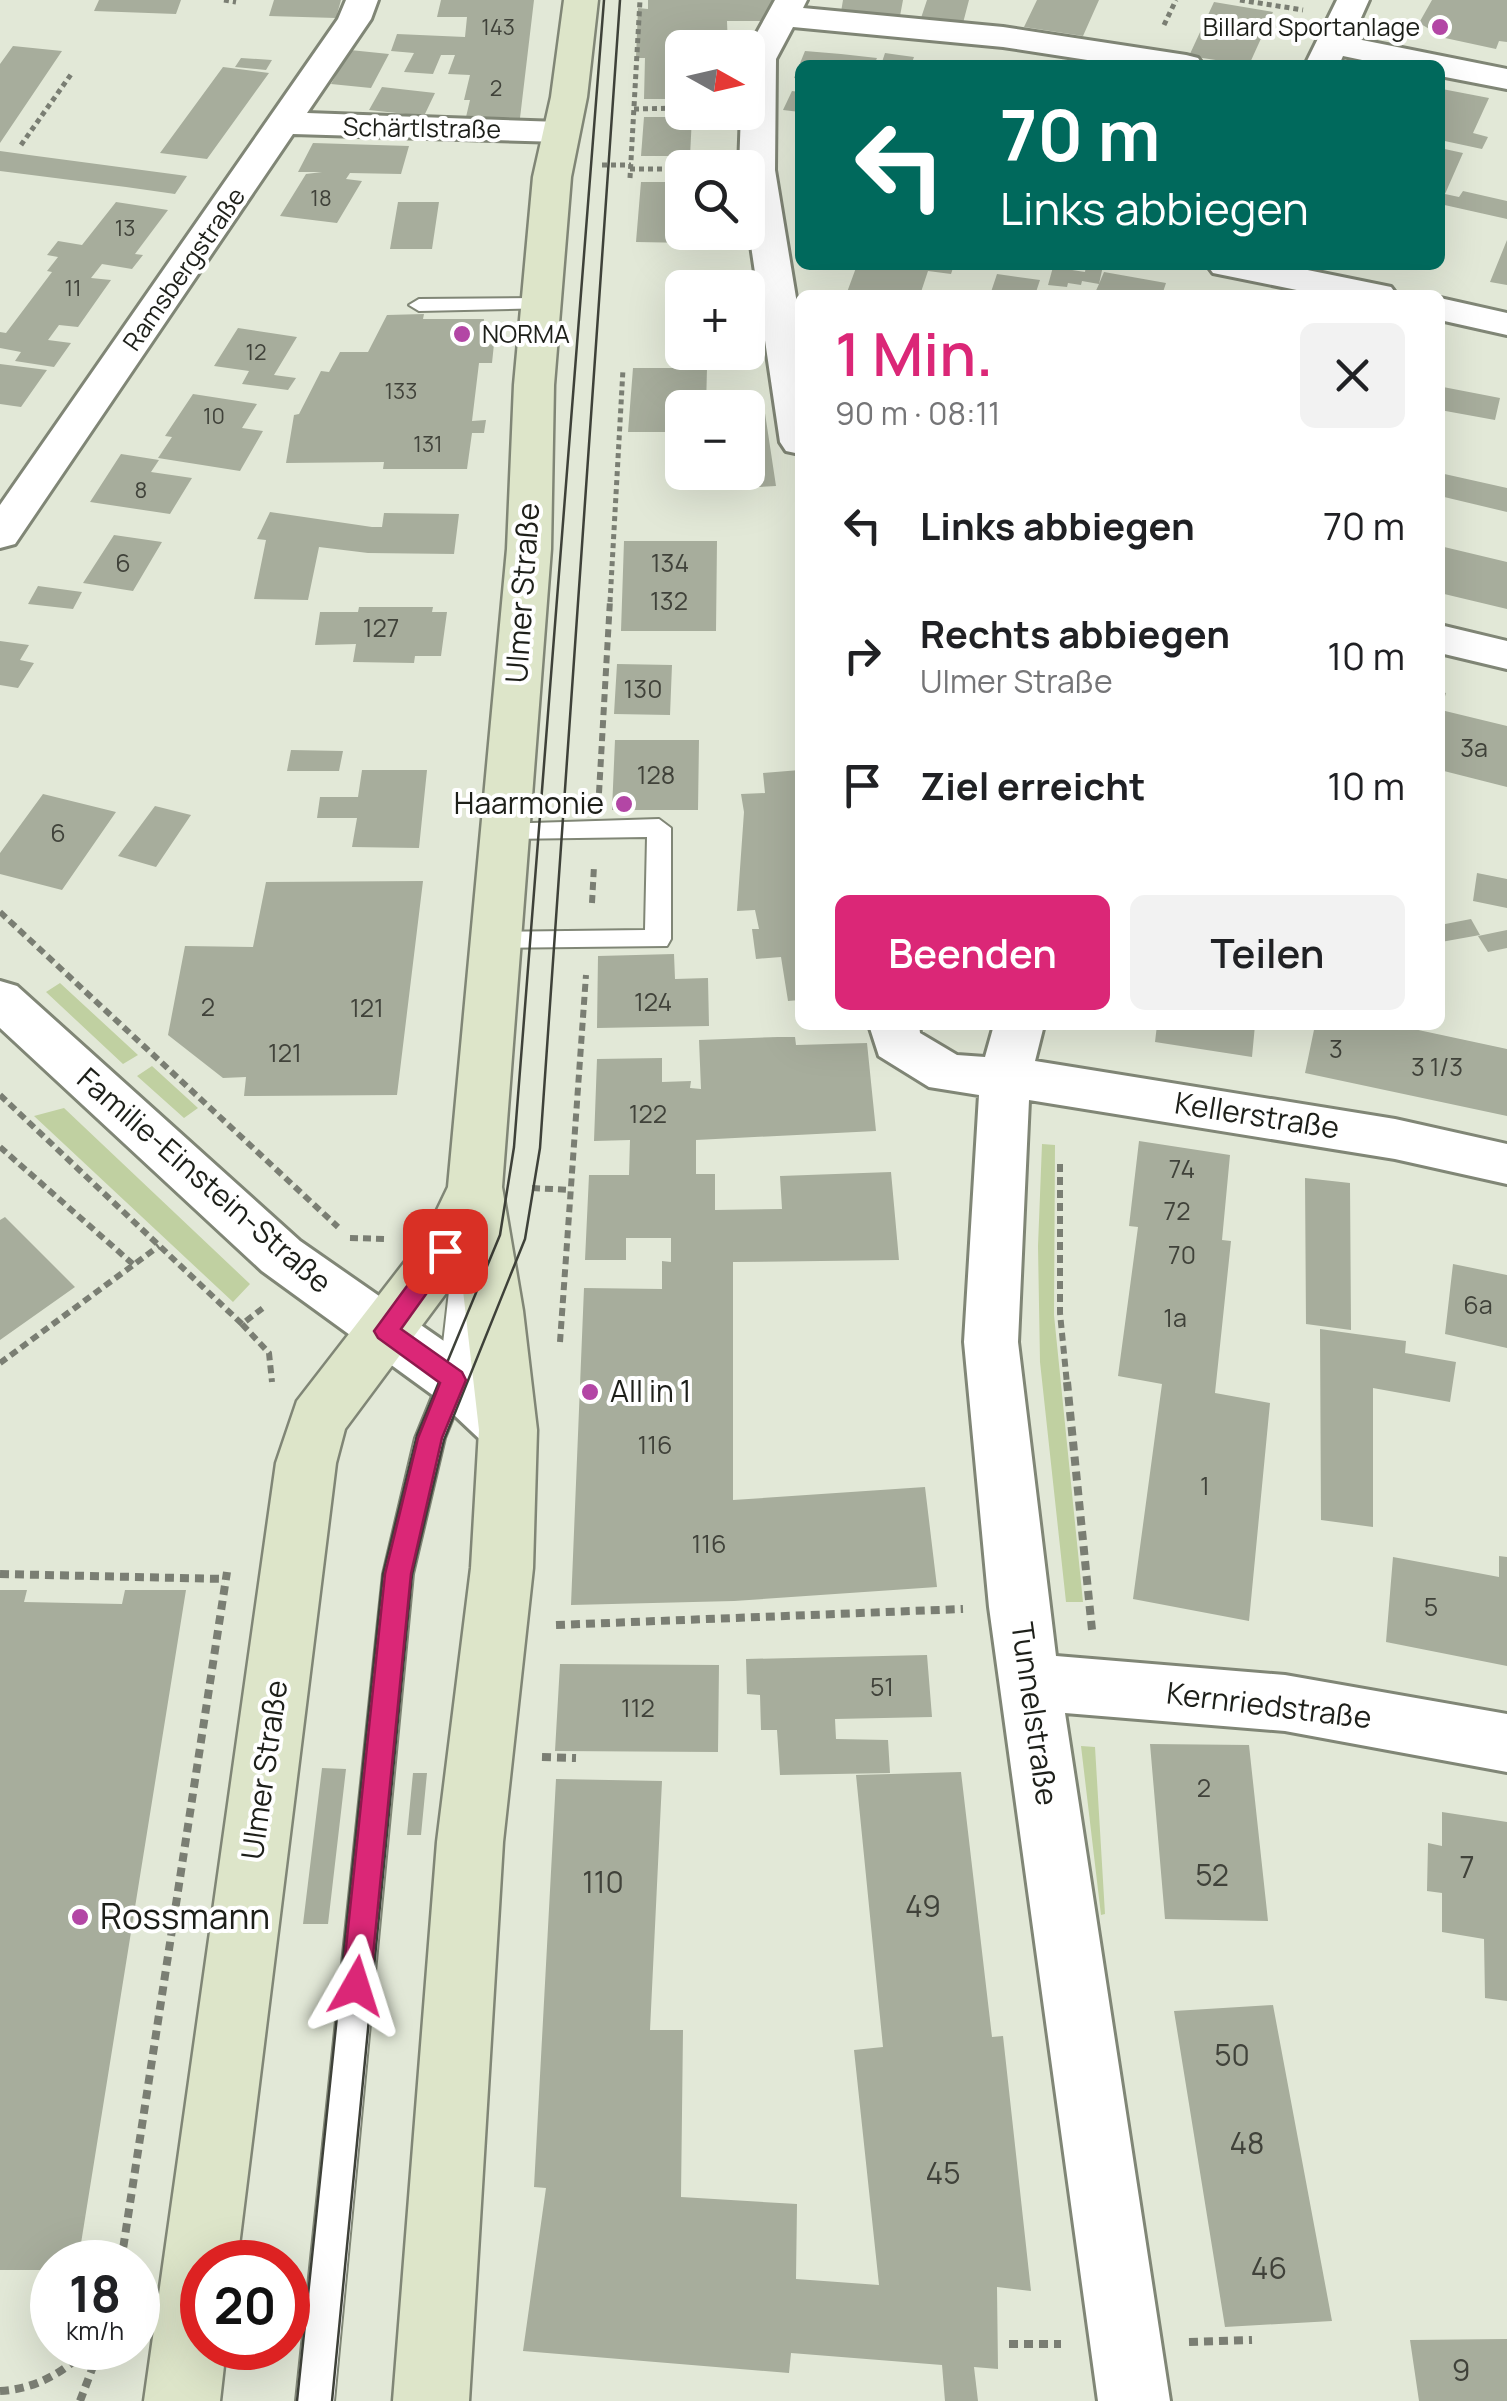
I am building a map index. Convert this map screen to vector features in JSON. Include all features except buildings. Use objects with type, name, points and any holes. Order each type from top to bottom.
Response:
[{"type":"street","name":"Ramsbergstraße","points":[[0,535],[285,123],[354,19],[362,0]]},
{"type":"street","name":"Ulmer Straße","points":[[431,2401],[470,1842],[502,1568],[508,1430],[495,1311],[475,1187],[529,549],[534,384],[560,132],[574,66],[580,0]]},
{"type":"street","points":[[1353,0],[1327,55],[1382,60]]},
{"type":"street","points":[[757,150],[759,59],[787,8],[1153,60]]},
{"type":"street","points":[[1445,66],[1507,79]]},
{"type":"street","name":"Schärtlstraße","points":[[285,123],[560,132]]},
{"type":"street","points":[[765,200],[795,203]]},
{"type":"street","points":[[765,224],[795,411]]},
{"type":"street","points":[[1237,273],[1346,290]]},
{"type":"street","points":[[1445,310],[1507,324]]},
{"type":"street","points":[[1445,641],[1507,655]]},
{"type":"street","name":"Familie-Einstein-Straße","points":[[0,999],[281,1256],[454,1380],[508,1430]]},
{"type":"street","name":"Kellerstraße","points":[[895,1030],[897,1043],[947,1074],[1028,1062],[1507,1164]]},
{"type":"street","name":"Tunnelstraße","points":[[1028,1062],[991,1342],[1019,1606],[1134,2401]]},
{"type":"street","name":"Ulmer Straße","points":[[168,2396],[306,1463],[318,1419],[445,1251],[475,1187]]},
{"type":"street","name":"Kernriedstraße","points":[[1030,1682],[1285,1703],[1507,1743]]},
{"type":"lane","points":[[419,305],[542,304]]},
{"type":"lane","points":[[496,942],[658,939],[659,828],[505,830]]},
{"type":"lane","points":[[315,2401],[398,1574],[430,1438],[454,1380],[475,1187]]},
{"type":"path","points":[[224,0],[236,2]]},
{"type":"path","points":[[630,178],[640,0]]},
{"type":"path","points":[[1240,0],[1304,10]]},
{"type":"path","points":[[21,144],[72,74]]},
{"type":"path","points":[[634,108],[665,108]]},
{"type":"path","points":[[630,169],[665,169]]},
{"type":"path","points":[[0,912],[350,1238]]},
{"type":"path","points":[[1028,1062],[1060,1314],[1075,1491],[1099,1687]]},
{"type":"path","points":[[0,1096],[242,1324],[270,1302]]},
{"type":"path","points":[[0,1147],[134,1265]]},
{"type":"path","points":[[0,1363],[159,1246]]},
{"type":"path","points":[[0,1574],[225,1579]]},
{"type":"path","points":[[545,1626],[1019,1606]]},
{"type":"path","points":[[0,2390],[21,2392],[62,2370]]},
{"type":"path","points":[[80,2401],[92,2370]]},
{"type":"green space","points":[[60,983],[138,1055],[123,1064],[46,992]]},
{"type":"green space","points":[[152,1066],[198,1108],[184,1118],[137,1076]]},
{"type":"green space","points":[[64,1108],[250,1284],[233,1302],[34,1116]]},
{"type":"green space","points":[[1042,1144],[1055,1145],[1054,1315],[1083,1602],[1066,1602],[1040,1362],[1038,1246]]},
{"type":"green space","points":[[1081,1746],[1095,1747],[1105,1914],[1101,1915]]},
{"type":"tram line","points":[[297,2401],[383,1574],[417,1435],[500,1235],[514,1147],[604,0]]},
{"type":"tram line","points":[[332,2401],[412,1575],[444,1440],[525,1239],[540,1148],[620,0]]},
{"type":"place","name":"Billard Sportanlage","points":[[1440,27]]},
{"type":"place","name":"NORMA","points":[[462,334]]},
{"type":"place","name":"Haarmonie","points":[[624,804]]},
{"type":"place","name":"All in 1","points":[[590,1392]]},
{"type":"place","name":"Rossmann","points":[[80,1917]]},
{"type":"route","points":[[356,1986],[398,1574],[430,1438],[454,1380],[386,1331],[445,1251]]}]
